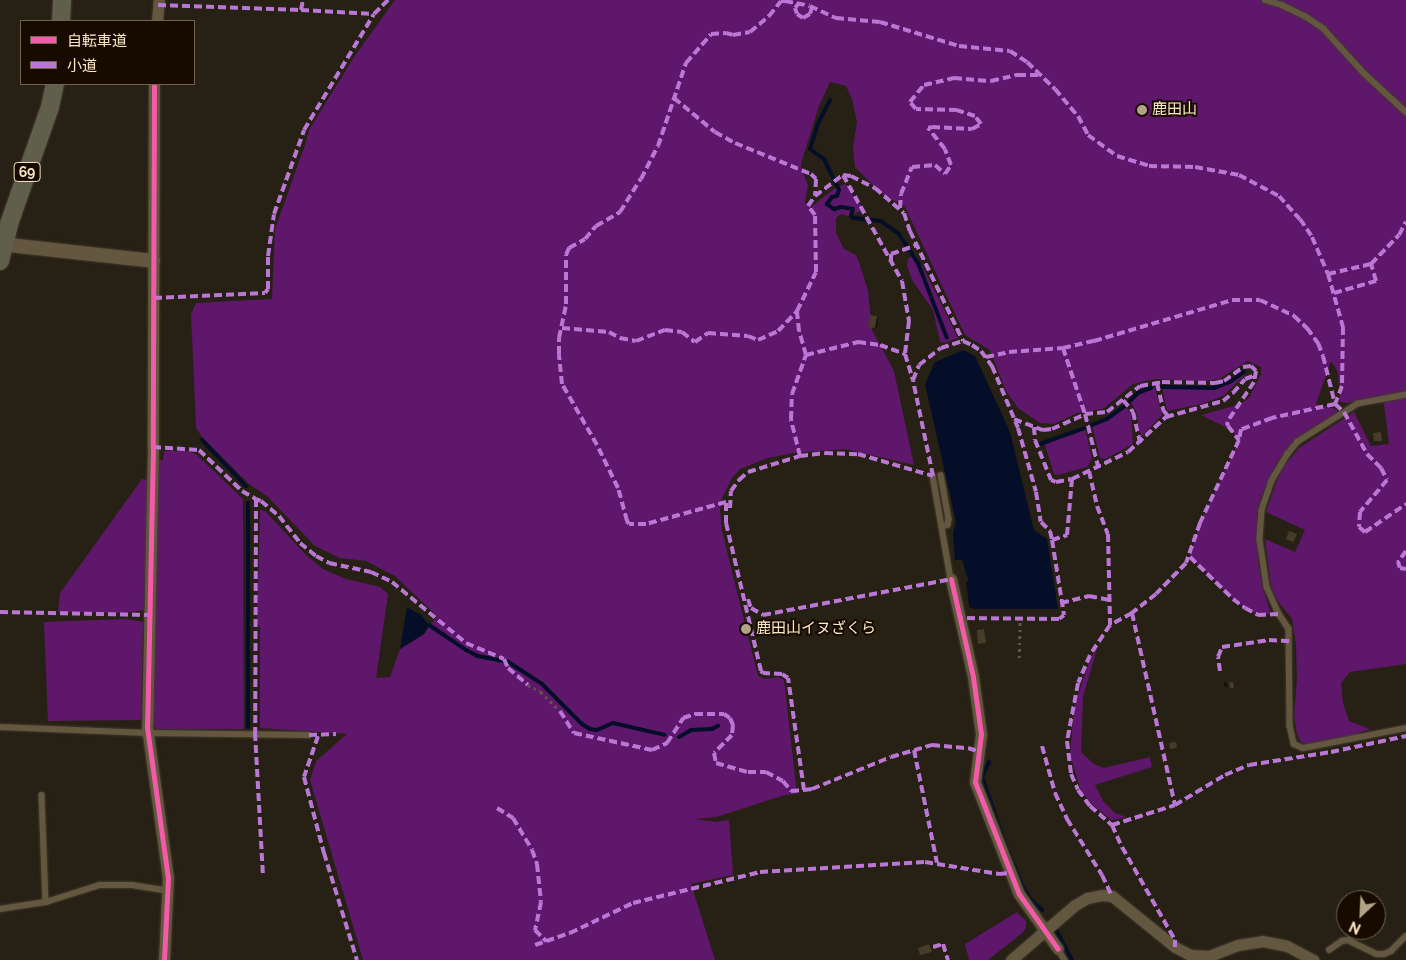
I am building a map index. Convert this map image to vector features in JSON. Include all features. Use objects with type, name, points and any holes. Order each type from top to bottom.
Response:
[{"type":"main road","points":[[61,20],[62,0]]},
{"type":"main road","name":"69","points":[[1,250],[50,107],[55,85]]},
{"type":"street","points":[[157,20],[158,0]]},
{"type":"street","points":[[154,85],[152,261],[153,447],[148,733],[168,891],[164,960]]},
{"type":"street","points":[[1,250],[152,261]]},
{"type":"street","points":[[951,579],[973,677],[981,734],[975,782],[1019,894],[1058,949]]},
{"type":"street","points":[[1011,960],[1075,905],[1088,898],[1102,895],[1112,896],[1175,947],[1190,955],[1209,956],[1238,945],[1262,941],[1287,946],[1313,960]]},
{"type":"lane","points":[[1265,0],[1298,12],[1324,29],[1365,74],[1406,112]]},
{"type":"lane","points":[[1406,395],[1358,404],[1298,442],[1272,480],[1262,510],[1260,540],[1267,587],[1278,614],[1289,629],[1290,726],[1294,744],[1303,748],[1406,728]]},
{"type":"lane","points":[[941,475],[949,519],[948,525],[943,527]]},
{"type":"lane","points":[[933,476],[951,579]]},
{"type":"lane","points":[[0,727],[148,733],[309,735]]},
{"type":"lane","points":[[42,795],[46,902]]},
{"type":"lane","points":[[0,909],[46,902],[100,885],[132,885],[168,891]]},
{"type":"lane","points":[[1329,950],[1342,941],[1348,940],[1377,954],[1384,954],[1391,951],[1406,936]]},
{"type":"lane","points":[[1058,949],[1065,960]]},
{"type":"path","points":[[1019,658],[1020,618]]},
{"type":"path","points":[[528,685],[541,692],[560,711]]},
{"type":"shaded area","points":[[395,0],[1406,0],[1406,664],[1350,672],[1341,683],[1343,703],[1349,721],[1370,729],[1349,737],[1306,744],[1301,742],[1297,734],[1294,715],[1297,679],[1296,646],[1292,619],[1277,600],[1271,587],[1265,539],[1295,552],[1305,530],[1266,512],[1284,466],[1299,448],[1354,412],[1371,446],[1389,444],[1384,404],[1375,397],[1347,403],[1340,402],[1338,372],[1331,361],[1316,404],[1335,409],[1338,412],[1294,441],[1276,464],[1257,512],[1258,561],[1263,589],[1271,614],[1258,615],[1245,608],[1233,599],[1190,557],[1200,523],[1239,440],[1231,430],[1201,415],[1241,404],[1249,398],[1261,374],[1261,367],[1248,361],[1219,379],[1205,381],[1155,379],[1133,384],[1103,409],[1077,413],[1054,424],[1040,423],[1018,408],[1006,391],[990,350],[965,335],[905,207],[881,193],[855,167],[853,148],[857,122],[852,99],[846,86],[830,82],[819,106],[802,160],[801,167],[808,186],[805,202],[811,207],[834,189],[845,184],[852,192],[854,199],[861,205],[861,211],[848,216],[841,214],[836,218],[836,233],[844,249],[856,255],[860,265],[868,291],[872,330],[894,371],[914,465],[845,449],[794,453],[768,458],[740,469],[732,478],[722,498],[720,510],[722,531],[758,676],[765,679],[778,677],[784,680],[797,794],[785,795],[716,817],[695,819],[715,822],[729,820],[733,875],[691,884],[715,960],[363,960],[310,780],[316,761],[347,734],[260,728],[260,627],[257,623],[260,510],[265,511],[306,555],[323,569],[346,579],[380,587],[388,594],[376,678],[390,677],[400,649],[424,634],[437,616],[395,576],[366,561],[340,558],[315,546],[268,497],[249,484],[203,438],[196,428],[191,314],[196,303],[272,299],[275,229],[309,130],[354,57]]},
{"type":"shaded area","points":[[915,254],[958,338],[944,343],[940,342],[933,310],[912,280],[907,266],[908,259]]},
{"type":"shaded area","points":[[1244,372],[1246,374],[1223,396],[1202,404],[1167,411],[1162,387],[1214,388],[1230,382]]},
{"type":"shaded area","points":[[1155,388],[1162,415],[1141,437],[1136,411],[1130,401],[1138,393]]},
{"type":"shaded area","points":[[1125,406],[1131,415],[1133,444],[1105,459],[1100,458],[1092,425],[1107,419]]},
{"type":"shaded area","points":[[1085,428],[1092,459],[1087,467],[1058,475],[1054,474],[1044,442]]},
{"type":"shaded area","points":[[164,451],[189,451],[197,455],[243,499],[244,729],[156,729],[153,725],[157,460],[163,460]]},
{"type":"shaded area","points":[[142,479],[149,480],[144,610],[124,613],[58,612],[60,593]]},
{"type":"shaded area","points":[[126,619],[143,622],[141,720],[48,721],[44,622]]},
{"type":"shaded area","points":[[1098,645],[1083,697],[1081,752],[1094,764],[1104,768],[1150,757],[1152,767],[1095,785],[1103,801],[1115,813],[1126,817],[1111,820],[1093,805],[1081,791],[1070,755],[1074,707],[1089,662]]},
{"type":"shaded area","points":[[1017,912],[1026,921],[1026,928],[1022,933],[988,960],[969,960],[965,944]]},
{"type":"water","points":[[963,350],[975,356],[1010,432],[1034,530],[1047,539],[1058,609],[974,609],[971,606],[970,594],[972,592],[962,560],[955,560],[953,533],[956,522],[925,384],[935,362]]},
{"type":"water","points":[[407,607],[421,615],[429,625],[424,634],[400,649]]},
{"type":"building","points":[[870,315],[877,316],[875,328],[868,327]]},
{"type":"building","points":[[1381,432],[1382,441],[1374,441],[1373,433]]},
{"type":"building","points":[[1289,531],[1297,534],[1293,542],[1286,539]]},
{"type":"building","points":[[984,629],[986,643],[978,644],[977,630]]},
{"type":"building","points":[[1229,682],[1233,682],[1234,688],[1230,688]]},
{"type":"building","points":[[1176,742],[1177,748],[1170,749],[1169,743]]},
{"type":"building","points":[[929,944],[932,952],[920,955],[918,948]]},
{"type":"waterway","points":[[830,100],[818,124],[810,149],[824,159],[839,190],[837,196],[832,197],[827,204],[834,209],[841,207],[853,209],[851,216],[853,218],[881,221],[899,234],[918,263],[947,338]]},
{"type":"waterway","points":[[1162,387],[1214,388],[1230,382],[1244,372]]},
{"type":"waterway","points":[[1130,401],[1138,393],[1151,388]]},
{"type":"waterway","points":[[1092,425],[1107,419],[1125,406]]},
{"type":"waterway","points":[[1040,444],[1085,428]]},
{"type":"waterway","points":[[202,440],[246,486]]},
{"type":"waterway","points":[[248,503],[248,727]]},
{"type":"waterway","points":[[971,606],[968,583],[972,581]]},
{"type":"waterway","points":[[429,625],[478,656],[508,662],[516,667],[542,684],[582,724],[590,729],[597,730],[613,723],[665,735]]},
{"type":"waterway","points":[[679,737],[691,730],[712,729],[718,726]]},
{"type":"waterway","points":[[989,762],[982,777],[1004,841],[1023,887],[1031,900],[1042,910]]},
{"type":"waterway","points":[[1056,930],[1072,960]]},
{"type":"marked path","points":[[158,5],[301,10],[303,0]]},
{"type":"marked path","points":[[301,10],[374,14],[388,0]]},
{"type":"marked path","points":[[560,711],[574,733],[652,750],[667,743],[683,718],[695,714],[724,714],[730,718],[733,725],[732,735],[714,753],[716,763],[748,772],[766,772],[783,781],[791,791],[804,790],[788,678],[782,674],[763,673],[761,671],[726,523],[726,502],[646,524],[629,524],[618,488],[597,445],[562,384],[559,354],[559,338],[566,304],[566,255],[569,248],[585,239],[596,226],[620,212],[641,179],[658,146],[686,63],[711,34],[726,33],[733,35],[750,32],[769,16],[781,1],[785,1],[810,6],[836,18],[880,22],[959,46],[1010,51],[1027,62],[1055,89],[1078,116],[1088,135],[1117,156],[1149,166],[1195,167],[1239,175],[1279,196],[1300,219],[1312,237],[1328,274],[1343,327],[1342,386],[1335,404],[1272,418],[1241,429],[1239,440],[1200,523],[1186,563],[1156,594],[1132,613],[1110,625],[1090,655],[1078,683],[1067,741],[1071,774],[1078,790],[1090,806],[1112,825],[1175,805],[1225,775],[1249,765],[1331,752],[1406,736]]},
{"type":"marked path","points":[[799,3],[795,8],[797,14],[803,18],[810,14],[812,7]]},
{"type":"marked path","points":[[154,298],[265,293],[268,289],[268,256],[274,214],[304,130],[374,14]]},
{"type":"marked path","points":[[900,208],[901,194],[912,167],[935,165],[945,174],[951,165],[945,149],[928,128],[972,129],[981,124],[975,116],[957,110],[916,109],[910,102],[924,85],[954,78],[991,81],[1018,75],[1038,75]]},
{"type":"marked path","points":[[674,98],[715,132],[735,143],[811,174],[816,179],[815,196]]},
{"type":"marked path","points":[[843,175],[902,281],[909,321],[905,354],[913,380]]},
{"type":"marked path","points":[[806,355],[799,331],[797,311],[816,272],[815,215],[808,206],[815,196],[843,175],[851,176],[875,188],[904,213],[910,231],[963,341]]},
{"type":"marked path","points":[[1328,274],[1371,264],[1399,235],[1406,222]]},
{"type":"marked path","points":[[891,262],[891,254],[917,245]]},
{"type":"marked path","points":[[1334,293],[1376,281],[1371,264]]},
{"type":"marked path","points":[[986,357],[1009,352],[1063,348],[1094,341],[1232,300],[1260,300],[1294,316],[1307,328],[1318,343],[1335,404],[1344,412],[1367,454],[1381,468],[1387,480],[1360,512],[1359,527],[1365,532],[1406,504]]},
{"type":"marked path","points":[[562,328],[609,332],[620,338],[636,341],[665,330],[682,332],[695,342],[708,333],[748,336],[758,340],[778,331],[797,311]]},
{"type":"marked path","points":[[730,508],[731,491],[748,472],[800,456],[825,453],[858,454],[933,476],[913,380],[919,365],[941,348],[963,341],[972,345],[981,351],[992,366],[1018,428],[1036,492],[1041,522],[1050,531],[1064,615],[1059,619],[959,618]]},
{"type":"marked path","points":[[800,456],[791,419],[792,394],[806,355],[858,342],[880,345],[905,354]]},
{"type":"marked path","points":[[1063,348],[1085,414],[1098,466]]},
{"type":"marked path","points":[[1014,419],[1043,430],[1052,429],[1085,414],[1107,412],[1140,386],[1162,382],[1215,383],[1224,381],[1243,367],[1251,366],[1256,371],[1254,382],[1227,422],[1239,440]]},
{"type":"marked path","points":[[1034,427],[1035,440],[1051,480],[1056,482],[1072,479],[1128,452],[1166,417],[1223,401],[1245,379],[1256,375]]},
{"type":"marked path","points":[[1157,383],[1163,410],[1168,416]]},
{"type":"marked path","points":[[1123,400],[1133,412],[1140,443]]},
{"type":"marked path","points":[[153,447],[199,450],[242,491],[256,499],[255,733],[263,875]]},
{"type":"marked path","points":[[1089,471],[1097,506],[1108,534],[1110,625]]},
{"type":"marked path","points":[[1052,540],[1067,535],[1072,479]]},
{"type":"marked path","points":[[256,499],[279,516],[300,543],[316,556],[329,563],[371,572],[392,582],[466,643],[504,659],[508,668],[528,685]]},
{"type":"marked path","points":[[1406,551],[1398,562],[1400,568],[1406,569]]},
{"type":"marked path","points":[[1190,557],[1233,599],[1245,608],[1258,615],[1279,614]]},
{"type":"marked path","points":[[748,599],[751,608],[763,615],[951,579]]},
{"type":"marked path","points":[[1061,603],[1089,596],[1110,600]]},
{"type":"marked path","points":[[0,612],[150,615]]},
{"type":"marked path","points":[[1132,613],[1175,805]]},
{"type":"marked path","points":[[1220,671],[1218,657],[1222,647],[1269,640],[1291,641]]},
{"type":"marked path","points":[[309,735],[336,734]]},
{"type":"marked path","points":[[318,736],[304,777],[324,853],[357,960]]},
{"type":"marked path","points":[[804,790],[812,789],[891,757],[932,745],[968,748],[980,752]]},
{"type":"marked path","points":[[1042,746],[1055,793],[1067,819],[1102,875],[1112,896]]},
{"type":"marked path","points":[[914,750],[937,863]]},
{"type":"marked path","points":[[497,808],[513,818],[532,850],[537,864],[541,902],[535,930],[546,941]]},
{"type":"marked path","points":[[1112,825],[1122,847],[1175,940],[1175,947]]},
{"type":"marked path","points":[[535,945],[570,933],[633,903],[760,872],[925,862],[999,874],[1009,873]]},
{"type":"marked path","points":[[933,947],[943,944],[948,960]]},
{"type":"cycle path","points":[[154,85],[153,447],[147,727],[168,878],[164,960]]},
{"type":"cycle path","points":[[951,579],[973,677],[981,734],[975,782],[1019,894],[1058,949]]},
{"type":"place","name":"鹿田山","points":[[1142,110]]},
{"type":"place","name":"鹿田山イヌざくら","points":[[746,629]]}]
